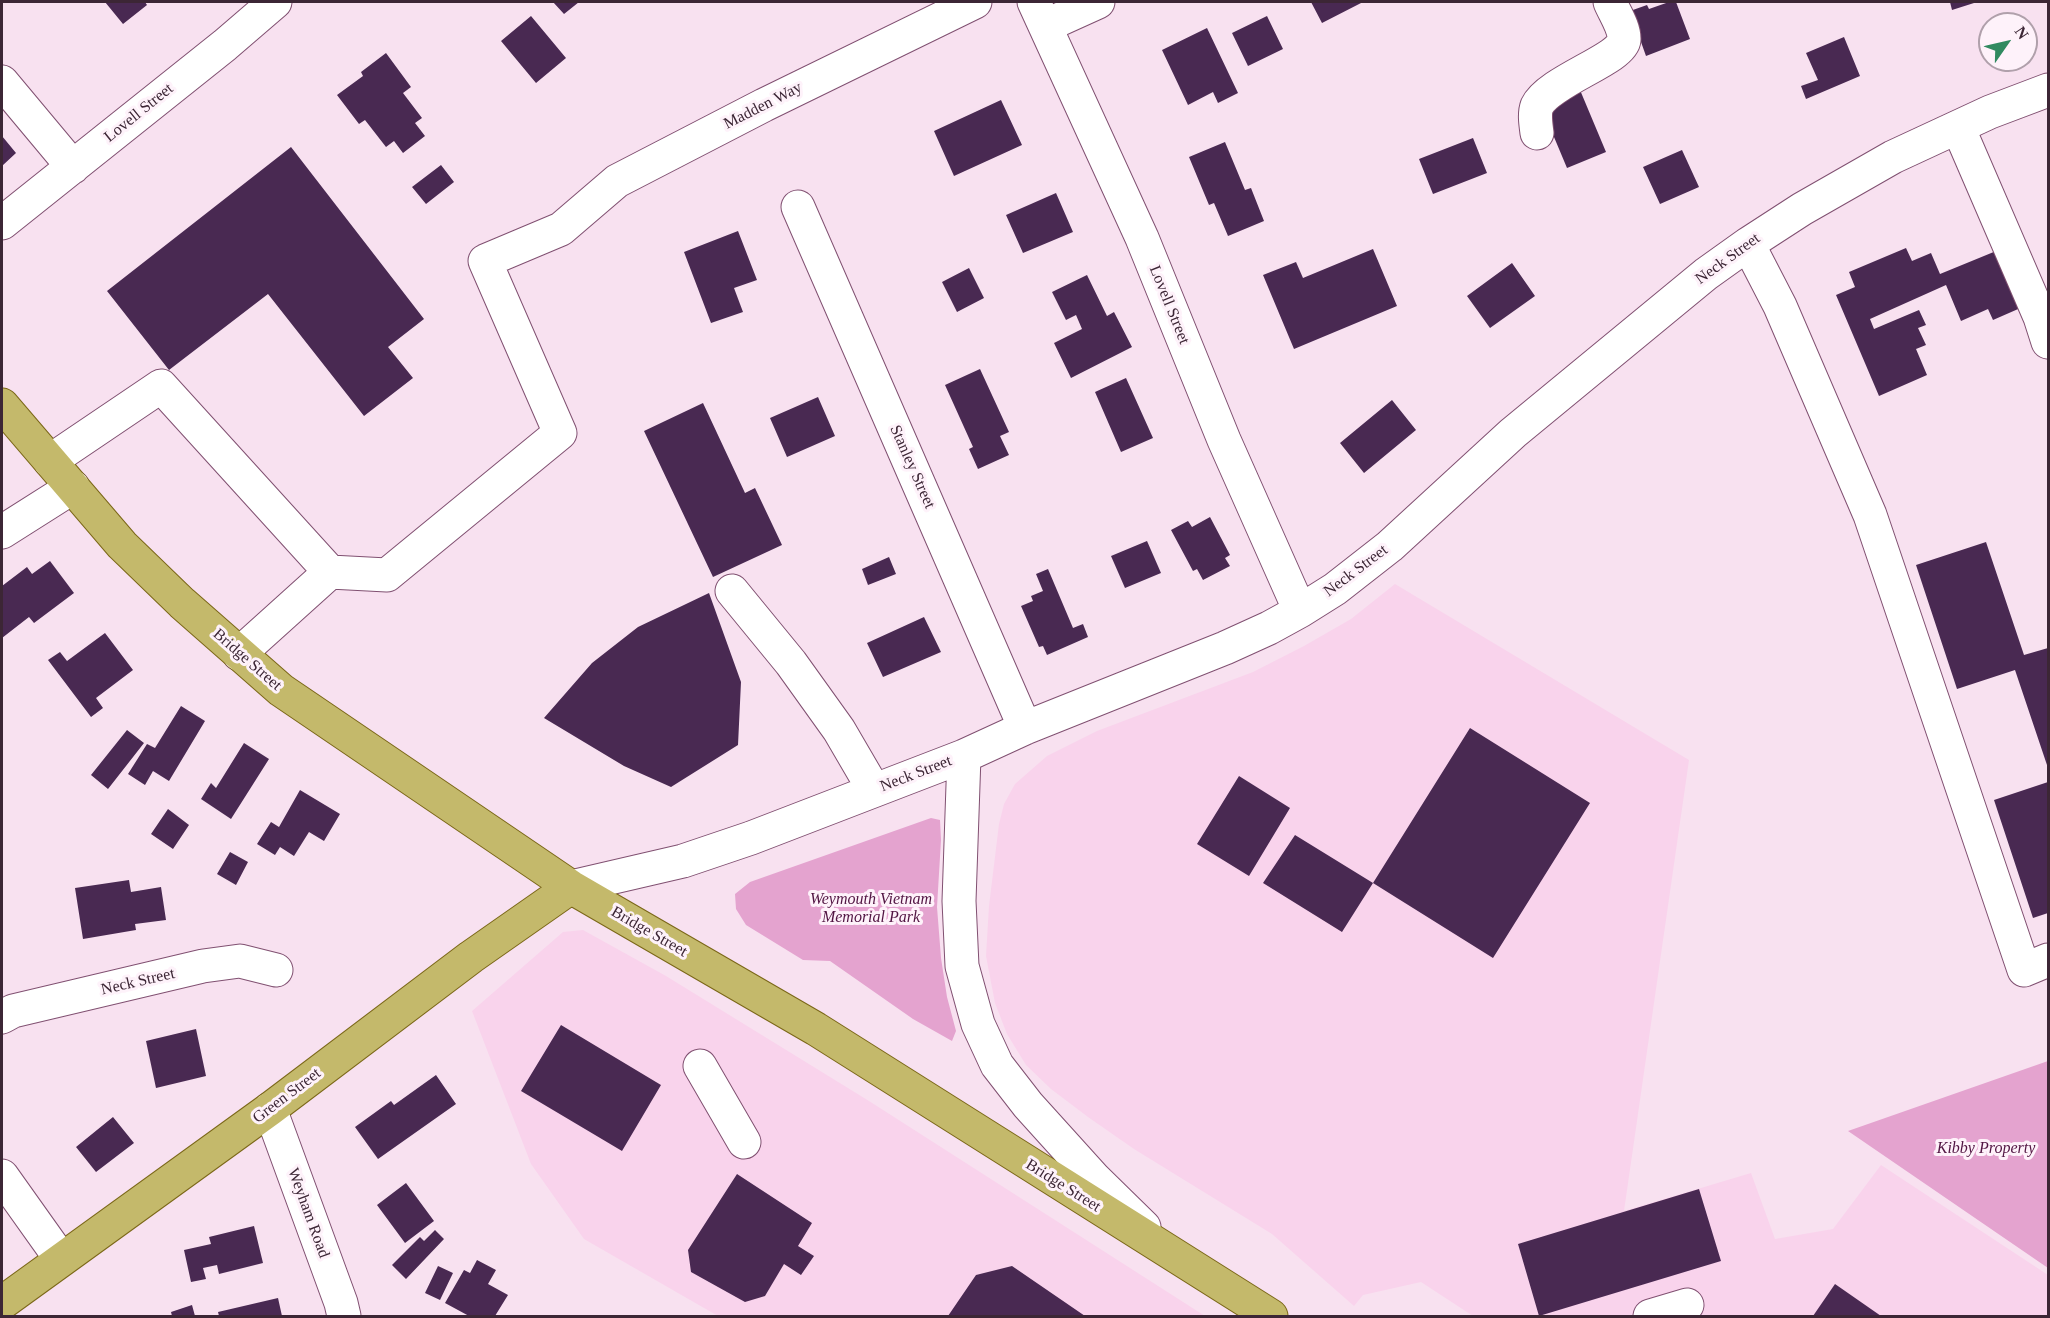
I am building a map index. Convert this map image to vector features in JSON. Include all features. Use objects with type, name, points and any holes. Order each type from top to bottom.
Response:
[{"type":"main road","name":"Bridge Street","points":[[2,405],[122,544],[182,603],[280,690],[571,887],[816,1029],[1271,1317]]},
{"type":"main road","name":"Green Street","points":[[7,1306],[61,1259],[270,1109],[471,957],[571,887]]},
{"type":"street","name":"Lovell Street","points":[[2,223],[225,45],[275,2]]},
{"type":"street","name":"Madden Way","points":[[330,572],[387,575],[560,433],[484,261],[561,229],[617,181],[975,2]]},
{"type":"street","points":[[1039,14],[1098,2]]},
{"type":"street","points":[[1537,134],[1535,121],[1537,106],[1548,94],[1575,75],[1618,51],[1624,44],[1624,34],[1610,2]]},
{"type":"street","name":"Lovell Street","points":[[1039,14],[1142,238],[1224,440],[1300,611]]},
{"type":"street","points":[[2,82],[73,166]]},
{"type":"street","name":"Neck Street","points":[[571,887],[683,861],[751,838],[964,756],[1025,728],[1225,648],[1269,628],[1335,589],[1390,546],[1513,433],[1706,274],[1748,244],[1802,209],[1893,157],[1990,112],[2049,90]]},
{"type":"street","points":[[1958,127],[2049,342]]},
{"type":"street","name":"Stanley Street","points":[[798,207],[1025,728]]},
{"type":"street","points":[[1748,244],[1780,306],[1870,515],[2024,970],[2049,960]]},
{"type":"street","points":[[50,461],[161,386],[330,572],[240,654]]},
{"type":"street","points":[[2,532],[73,487]]},
{"type":"street","points":[[732,591],[791,663],[839,730],[874,790]]},
{"type":"street","points":[[964,756],[959,901],[961,956],[978,1024],[997,1065],[1028,1105],[1094,1178],[1175,1257]]},
{"type":"street","name":"Neck Street","points":[[2,1017],[14,1011],[203,966],[240,961],[276,970]]},
{"type":"street","points":[[700,1066],[744,1142]]},
{"type":"street","name":"Weyham Road","points":[[270,1109],[346,1312]]},
{"type":"street","points":[[2,1176],[61,1259]]},
{"type":"street","points":[[1650,1317],[1687,1305]]},
{"type":"shaded area","points":[[1395,584],[1689,760],[1624,1211],[1751,1173],[1775,1239],[1833,1229],[1881,1165],[2048,1275],[2048,1316],[1473,1316],[1421,1282],[1363,1295],[1354,1306],[1272,1234],[1134,1149],[1051,1089],[1026,1065],[1007,1034],[995,1003],[986,956],[989,906],[999,824],[1004,804],[1015,784],[1047,756],[1097,731],[1253,672],[1304,646],[1351,619]]},
{"type":"shaded area","points":[[583,930],[666,976],[869,1101],[1205,1316],[718,1316],[584,1239],[531,1164],[472,1011],[563,932]]},
{"type":"green space","name":"Weymouth Vietnam Memorial Park","points":[[931,818],[940,820],[937,907],[941,958],[947,997],[956,1031],[952,1041],[913,1019],[830,961],[803,960],[746,925],[736,909],[735,894],[750,882]]},
{"type":"green space","name":"Kibby Property","points":[[2048,1061],[2048,1268],[1848,1131]]},
{"type":"building","points":[[105,2],[145,2],[147,5],[123,24]]},
{"type":"building","points":[[553,2],[579,2],[564,14]]},
{"type":"building","points":[[1311,2],[1363,2],[1322,23]]},
{"type":"building","points":[[1676,2],[1690,39],[1646,56],[1630,11],[1647,5],[1649,9]]},
{"type":"building","points":[[1950,2],[1973,2],[1974,3],[1952,10]]},
{"type":"building","points":[[531,16],[566,58],[536,83],[501,41]]},
{"type":"building","points":[[1267,16],[1283,49],[1248,66],[1232,33]]},
{"type":"building","points":[[1207,28],[1238,93],[1218,103],[1213,92],[1188,105],[1162,50]]},
{"type":"building","points":[[1844,37],[1860,76],[1806,99],[1801,86],[1818,80],[1806,53]]},
{"type":"building","points":[[386,53],[411,87],[403,93],[422,118],[415,123],[425,136],[403,153],[394,141],[386,147],[365,120],[359,124],[337,95],[363,76],[361,72]]},
{"type":"building","points":[[1580,90],[1606,152],[1567,168],[1541,106]]},
{"type":"building","points":[[1001,100],[1022,145],[954,176],[934,131]]},
{"type":"building","points":[[2,136],[16,153],[2,166]]},
{"type":"building","points":[[1473,138],[1487,173],[1433,194],[1419,159]]},
{"type":"building","points":[[1225,142],[1245,190],[1251,188],[1264,221],[1228,236],[1214,203],[1209,205],[1189,157]]},
{"type":"building","points":[[291,147],[424,319],[388,347],[413,378],[364,416],[268,294],[169,370],[107,291]]},
{"type":"building","points":[[1682,150],[1699,187],[1660,204],[1643,167]]},
{"type":"building","points":[[441,165],[454,182],[426,204],[412,187]]},
{"type":"building","points":[[1056,193],[1073,232],[1023,253],[1006,215]]},
{"type":"building","points":[[738,231],[757,280],[734,288],[743,312],[711,323],[684,252]]},
{"type":"building","points":[[1906,248],[1912,261],[1931,253],[1940,274],[2001,249],[2025,306],[1993,320],[1988,309],[1961,321],[1946,285],[1870,319],[1874,329],[1919,310],[1926,325],[1918,328],[1926,345],[1916,349],[1927,375],[1879,396],[1836,295],[1855,287],[1849,272]]},
{"type":"building","points":[[1373,249],[1397,306],[1294,349],[1263,275],[1296,262],[1303,278]]},
{"type":"building","points":[[1512,263],[1535,296],[1490,328],[1467,296]]},
{"type":"building","points":[[969,268],[984,298],[957,312],[942,282]]},
{"type":"building","points":[[1087,275],[1107,316],[1114,312],[1132,347],[1071,378],[1054,343],[1082,329],[1076,315],[1066,320],[1052,292]]},
{"type":"building","points":[[980,369],[1009,432],[1000,436],[1009,455],[978,469],[969,449],[973,447],[945,385]]},
{"type":"building","points":[[1126,378],[1153,438],[1121,452],[1095,392]]},
{"type":"building","points":[[818,397],[835,436],[787,457],[770,418]]},
{"type":"building","points":[[1392,400],[1416,430],[1364,473],[1340,443]]},
{"type":"building","points":[[703,403],[745,493],[755,488],[782,545],[713,577],[644,431]]},
{"type":"building","points":[[1210,517],[1230,555],[1225,558],[1230,566],[1203,580],[1197,569],[1193,571],[1171,530],[1188,521],[1192,527]]},
{"type":"building","points":[[1147,541],[1161,573],[1125,588],[1111,556]]},
{"type":"building","points":[[1986,542],[2024,655],[2048,648],[2048,768],[2015,670],[1957,689],[1916,565]]},
{"type":"building","points":[[889,557],[896,574],[868,585],[862,569]]},
{"type":"building","points":[[50,561],[74,593],[34,623],[29,617],[2,638],[2,586],[27,567],[32,574]]},
{"type":"building","points":[[1048,569],[1073,628],[1083,624],[1088,637],[1047,655],[1043,646],[1039,647],[1021,606],[1033,601],[1031,596],[1043,591],[1036,574]]},
{"type":"building","points":[[709,593],[741,682],[738,745],[671,787],[624,766],[544,718],[592,663],[638,627]]},
{"type":"building","points":[[924,617],[941,652],[883,677],[867,643]]},
{"type":"building","points":[[105,633],[133,670],[96,698],[103,708],[91,717],[48,660],[60,652],[67,661]]},
{"type":"building","points":[[181,706],[205,721],[169,781],[153,771],[145,785],[128,774],[147,744],[155,748]]},
{"type":"building","points":[[1470,728],[1590,803],[1493,958],[1373,883]]},
{"type":"building","points":[[127,730],[144,743],[108,789],[91,775]]},
{"type":"building","points":[[244,743],[269,759],[231,819],[201,799],[211,783],[216,788]]},
{"type":"building","points":[[1239,776],[1290,808],[1249,876],[1197,844]]},
{"type":"building","points":[[2048,782],[2048,913],[2033,918],[1994,800]]},
{"type":"building","points":[[300,790],[340,814],[324,841],[309,832],[294,856],[280,847],[275,855],[257,844],[271,822],[279,827]]},
{"type":"building","points":[[168,809],[189,825],[173,849],[151,834]]},
{"type":"building","points":[[1295,835],[1373,883],[1342,932],[1263,883]]},
{"type":"building","points":[[230,852],[248,862],[236,885],[217,874]]},
{"type":"building","points":[[129,880],[131,892],[161,887],[166,920],[135,924],[136,930],[83,939],[75,888]]},
{"type":"building","points":[[561,1025],[661,1085],[622,1151],[521,1091]]},
{"type":"building","points":[[196,1029],[206,1076],[156,1088],[146,1041]]},
{"type":"building","points":[[436,1075],[456,1104],[378,1159],[355,1127],[391,1101],[394,1105]]},
{"type":"building","points":[[113,1117],[134,1143],[96,1172],[76,1147]]},
{"type":"building","points":[[737,1174],[812,1223],[798,1246],[814,1256],[801,1275],[784,1264],[765,1296],[745,1302],[691,1272],[688,1250]]},
{"type":"building","points":[[406,1183],[434,1221],[405,1243],[377,1205]]},
{"type":"building","points":[[1699,1189],[1721,1261],[1539,1316],[1518,1244]]},
{"type":"building","points":[[254,1226],[263,1263],[219,1274],[217,1265],[203,1268],[206,1279],[191,1282],[184,1250],[211,1244],[209,1237]]},
{"type":"building","points":[[435,1230],[444,1239],[406,1279],[392,1265],[420,1237],[424,1241]]},
{"type":"building","points":[[477,1260],[496,1270],[488,1284],[508,1295],[495,1316],[469,1316],[445,1303],[464,1270],[470,1273]]},
{"type":"building","points":[[438,1266],[453,1273],[440,1300],[425,1293]]},
{"type":"building","points":[[1012,1266],[1085,1316],[948,1316],[976,1275]]},
{"type":"building","points":[[1835,1284],[1881,1316],[1813,1316]]},
{"type":"building","points":[[278,1298],[282,1316],[219,1316],[218,1312]]},
{"type":"building","points":[[192,1305],[195,1316],[172,1316],[171,1312]]}]
